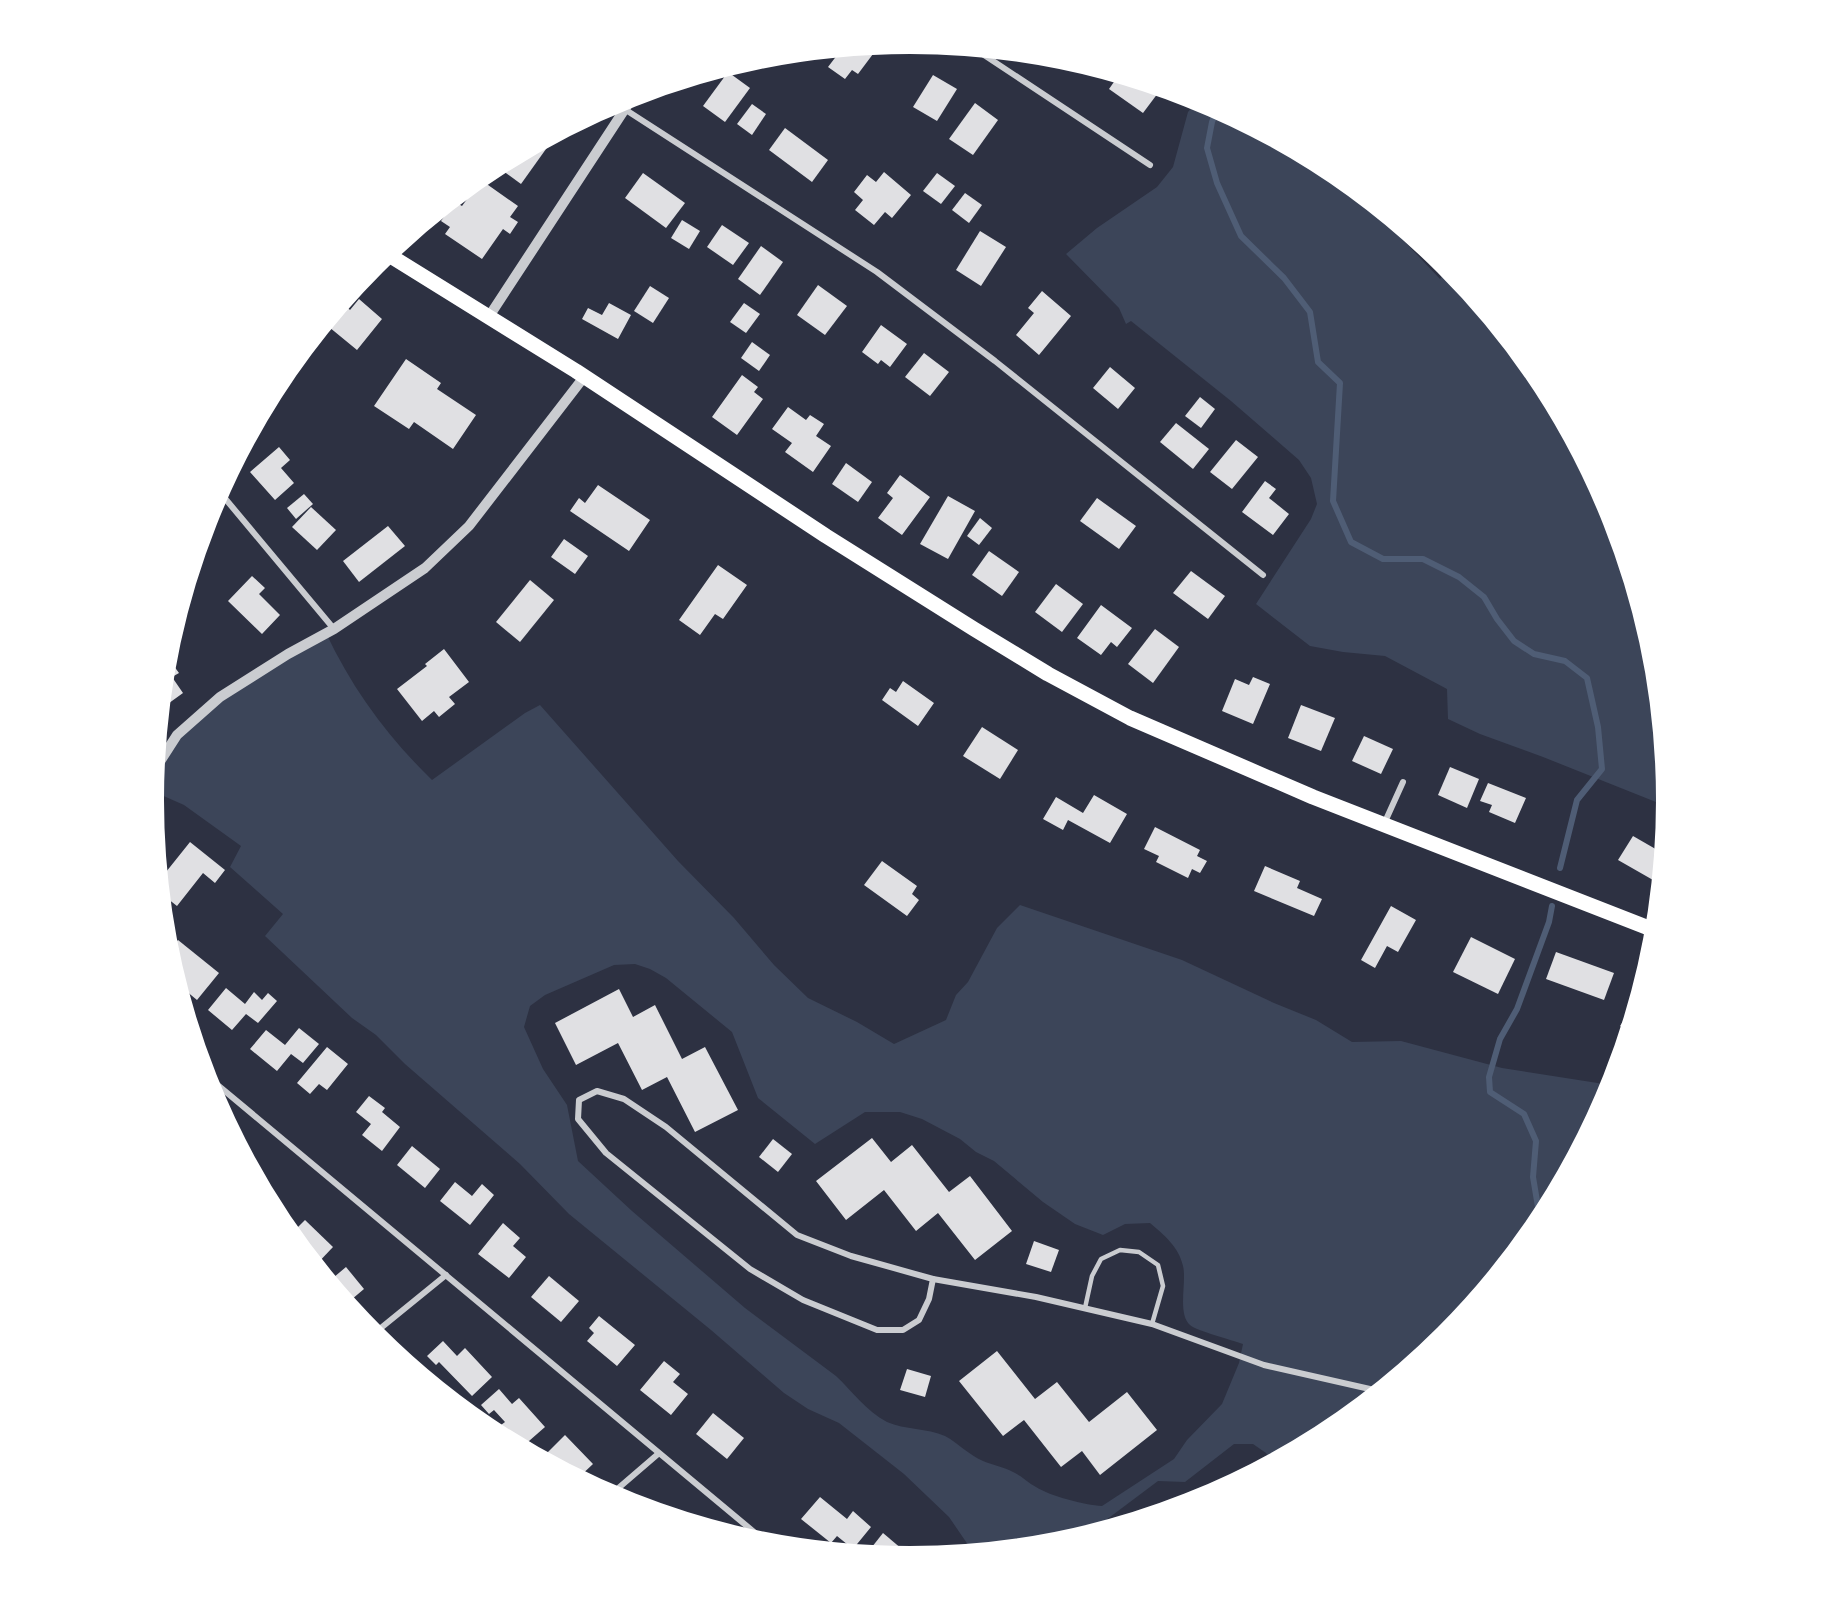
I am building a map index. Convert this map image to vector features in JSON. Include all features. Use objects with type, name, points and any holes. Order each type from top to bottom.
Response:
[{"type":"main road","points":[[393,257],[584,377],[826,536],[1048,674],[1130,718],[1313,797],[1650,928]]},
{"type":"street","points":[[981,53],[1150,165]]},
{"type":"street","points":[[488,318],[627,105]]},
{"type":"street","points":[[621,108],[878,272],[987,354],[1263,575]]},
{"type":"street","points":[[162,759],[177,735],[220,697],[288,654],[334,629],[425,568],[469,526],[584,377]]},
{"type":"street","points":[[224,497],[334,629]]},
{"type":"street","points":[[1383,824],[1403,782]]},
{"type":"street","points":[[216,1083],[756,1534]]},
{"type":"street","points":[[933,1279],[929,1299],[920,1320],[903,1330],[878,1330],[803,1300],[750,1269],[606,1153],[578,1119],[579,1100],[597,1090],[624,1099],[666,1127],[797,1235],[850,1256],[933,1279],[1036,1297],[1152,1324],[1264,1365],[1373,1390]]},
{"type":"street","points":[[379,1330],[446,1275]]},
{"type":"street","points":[[616,1490],[658,1454]]},
{"type":"lane","points":[[1085,1308],[1092,1276],[1101,1259],[1120,1250],[1139,1252],[1158,1265],[1163,1286],[1152,1324]]},
{"type":"shaded area","points":[[1194,105],[1242,127],[1286,150],[1367,205],[1380,216],[1440,279],[1445,273],[1475,305],[1535,383],[1584,468],[1621,559],[1647,654],[1655,702],[1661,804],[1480,734],[1448,719],[1447,689],[1385,656],[1310,646],[1256,604],[1311,519],[1317,504],[1311,478],[1299,460],[1231,401],[1131,321],[1126,324],[1119,308],[1066,254],[1097,228],[1157,187],[1173,167],[1188,112]]},
{"type":"shaded area","points":[[326,633],[336,654],[372,711],[400,746],[432,780],[525,713],[540,705],[678,861],[734,918],[774,965],[808,998],[857,1022],[894,1044],[946,1020],[956,995],[968,982],[997,928],[1020,905],[1182,960],[1316,1020],[1352,1042],[1401,1041],[1502,1068],[1605,1084],[1584,1132],[1560,1175],[1535,1217],[1506,1257],[1441,1331],[1367,1395],[1327,1424],[1270,1459],[1253,1444],[1234,1444],[1185,1482],[1158,1481],[1097,1527],[1057,1536],[970,1548],[949,1517],[904,1474],[839,1423],[808,1409],[784,1393],[569,1214],[520,1164],[405,1064],[376,1035],[352,1018],[265,936],[283,914],[230,867],[241,846],[184,805],[160,795],[161,766],[185,730],[228,692]],"holes":[[[635,964],[666,978],[732,1032],[758,1098],[815,1144],[865,1112],[900,1112],[922,1119],[960,1139],[976,1152],[994,1161],[1043,1202],[1075,1224],[1103,1235],[1125,1224],[1150,1223],[1170,1242],[1181,1259],[1184,1273],[1183,1305],[1186,1320],[1190,1325],[1207,1333],[1243,1344],[1239,1363],[1222,1404],[1187,1440],[1174,1459],[1102,1506],[1050,1494],[1010,1470],[978,1458],[945,1436],[894,1425],[872,1412],[836,1376],[745,1308],[632,1211],[578,1161],[567,1105],[543,1069],[524,1027],[530,1006],[545,995],[614,965]]]},
{"type":"building","points":[[875,51],[858,74],[852,70],[845,79],[828,67],[838,53]]},
{"type":"building","points":[[728,72],[750,88],[725,122],[703,106]]},
{"type":"building","points":[[933,75],[957,89],[937,121],[913,107]]},
{"type":"building","points":[[1116,78],[1159,92],[1143,113],[1109,89]]},
{"type":"building","points":[[975,103],[998,120],[973,155],[949,139]]},
{"type":"building","points":[[752,104],[766,114],[752,135],[737,124]]},
{"type":"building","points":[[785,128],[828,160],[812,182],[769,150]]},
{"type":"building","points":[[551,141],[521,184],[503,171]]},
{"type":"building","points":[[884,172],[911,195],[892,218],[885,212],[874,225],[855,210],[863,200],[854,192],[867,175],[876,182]]},
{"type":"building","points":[[643,173],[685,203],[666,228],[625,198]]},
{"type":"building","points":[[937,173],[955,186],[941,204],[923,191]]},
{"type":"building","points":[[485,183],[518,206],[510,217],[518,222],[510,234],[503,229],[482,259],[445,234],[450,227],[441,221],[457,203],[462,206],[473,192]]},
{"type":"building","points":[[965,193],[982,205],[969,223],[952,210]]},
{"type":"building","points":[[682,220],[700,231],[689,249],[671,238]]},
{"type":"building","points":[[722,225],[749,243],[733,265],[707,247]]},
{"type":"building","points":[[980,231],[1006,247],[981,286],[956,270]]},
{"type":"building","points":[[761,246],[783,262],[760,295],[738,279]]},
{"type":"building","points":[[818,285],[847,306],[825,335],[797,315]]},
{"type":"building","points":[[650,286],[669,298],[653,323],[634,311]]},
{"type":"building","points":[[1042,291],[1071,316],[1039,355],[1016,335],[1034,313],[1028,308]]},
{"type":"building","points":[[359,299],[382,319],[357,350],[329,327],[346,306],[350,310]]},
{"type":"building","points":[[609,303],[631,315],[618,339],[582,319],[588,308],[602,315]]},
{"type":"building","points":[[744,303],[760,314],[746,333],[730,322]]},
{"type":"building","points":[[881,325],[907,344],[890,367],[881,360],[878,364],[862,352]]},
{"type":"building","points":[[752,342],[770,355],[759,371],[741,358]]},
{"type":"building","points":[[924,353],[949,372],[930,396],[905,377]]},
{"type":"building","points":[[406,359],[441,383],[437,389],[476,415],[453,449],[414,422],[409,429],[374,406]]},
{"type":"building","points":[[1110,367],[1135,388],[1118,409],[1093,388]]},
{"type":"building","points":[[742,375],[758,387],[754,392],[763,399],[737,435],[712,417]]},
{"type":"building","points":[[1200,397],[1215,409],[1201,428],[1185,416]]},
{"type":"building","points":[[788,407],[806,420],[810,415],[824,424],[816,436],[831,446],[813,472],[785,452],[792,443],[772,429]]},
{"type":"building","points":[[1176,423],[1209,449],[1193,469],[1160,442]]},
{"type":"building","points":[[1236,440],[1258,457],[1232,489],[1210,472]]},
{"type":"building","points":[[279,447],[290,460],[281,468],[294,483],[275,500],[250,472]]},
{"type":"building","points":[[846,463],[872,482],[858,502],[832,484]]},
{"type":"building","points":[[900,475],[930,497],[902,535],[878,518],[893,498],[887,493]]},
{"type":"building","points":[[1265,481],[1276,489],[1269,498],[1289,514],[1273,535],[1242,512]]},
{"type":"building","points":[[598,485],[650,520],[629,551],[570,511],[579,498],[585,503]]},
{"type":"building","points":[[304,494],[313,504],[296,519],[287,508]]},
{"type":"building","points":[[948,496],[975,511],[948,559],[920,544]]},
{"type":"building","points":[[1097,498],[1136,526],[1119,549],[1080,521]]},
{"type":"building","points":[[311,507],[336,530],[317,550],[292,527]]},
{"type":"building","points":[[980,518],[992,528],[979,545],[967,536]]},
{"type":"building","points":[[388,526],[405,546],[359,582],[343,561]]},
{"type":"building","points":[[564,539],[588,556],[575,574],[551,557]]},
{"type":"building","points":[[989,551],[1019,572],[1002,596],[972,575]]},
{"type":"building","points":[[718,565],[747,585],[723,619],[715,614],[700,635],[679,620]]},
{"type":"building","points":[[1191,571],[1225,596],[1208,619],[1173,593]]},
{"type":"building","points":[[252,576],[265,588],[259,594],[280,615],[262,634],[228,601]]},
{"type":"building","points":[[530,580],[554,600],[520,642],[496,622]]},
{"type":"building","points":[[1056,584],[1083,604],[1062,632],[1035,612]]},
{"type":"building","points":[[1101,605],[1132,628],[1117,647],[1111,642],[1101,655],[1077,638]]},
{"type":"building","points":[[1155,629],[1179,647],[1153,683],[1128,664]]},
{"type":"building","points":[[444,649],[469,682],[449,697],[455,704],[439,717],[434,711],[422,721],[397,689],[427,666],[425,664]]},
{"type":"building","points":[[172,664],[179,673],[172,677],[183,693],[166,705]]},
{"type":"building","points":[[1253,677],[1270,684],[1253,724],[1222,711],[1235,679],[1249,685]]},
{"type":"building","points":[[903,681],[934,703],[918,726],[882,700],[890,688],[896,692]]},
{"type":"building","points":[[1301,705],[1335,718],[1321,751],[1288,738]]},
{"type":"building","points":[[982,727],[1018,750],[1000,779],[963,756]]},
{"type":"building","points":[[1364,736],[1393,749],[1381,774],[1352,761]]},
{"type":"building","points":[[1450,767],[1479,779],[1467,808],[1438,795]]},
{"type":"building","points":[[1488,783],[1526,798],[1515,823],[1489,812],[1492,805],[1480,801]]},
{"type":"building","points":[[1094,795],[1127,814],[1110,843],[1068,820],[1063,830],[1043,819],[1056,797],[1083,813]]},
{"type":"building","points":[[1155,827],[1200,850],[1197,856],[1207,861],[1200,873],[1192,869],[1188,878],[1156,862],[1159,856],[1144,849]]},
{"type":"building","points":[[1633,836],[1659,851],[1657,872],[1653,880],[1618,860]]},
{"type":"building","points":[[190,842],[225,870],[215,883],[203,873],[177,906],[166,897],[164,874]]},
{"type":"building","points":[[882,861],[917,886],[912,894],[919,900],[907,916],[864,885]]},
{"type":"building","points":[[1265,866],[1300,881],[1297,888],[1322,899],[1314,916],[1254,891]]},
{"type":"building","points":[[1391,906],[1416,920],[1398,952],[1387,946],[1375,968],[1361,960]]},
{"type":"building","points":[[1471,937],[1515,959],[1498,994],[1453,972]]},
{"type":"building","points":[[178,940],[219,973],[197,1000],[185,990],[174,945]]},
{"type":"building","points":[[1556,952],[1614,973],[1604,1000],[1546,979]]},
{"type":"building","points":[[226,988],[245,1004],[254,992],[262,1000],[268,993],[277,1001],[258,1023],[246,1014],[232,1030],[208,1010]]},
{"type":"building","points":[[619,989],[633,1017],[655,1005],[682,1059],[705,1047],[738,1110],[695,1132],[667,1077],[642,1090],[618,1043],[576,1065],[555,1023]]},
{"type":"building","points":[[1630,1011],[1625,1029],[1620,1026]]},
{"type":"building","points":[[299,1028],[319,1044],[303,1063],[291,1054],[277,1071],[250,1049],[266,1030],[285,1045]]},
{"type":"building","points":[[327,1047],[348,1064],[327,1090],[319,1084],[310,1094],[297,1083]]},
{"type":"building","points":[[369,1096],[385,1108],[382,1112],[400,1127],[382,1151],[362,1135],[371,1124],[356,1112]]},
{"type":"building","points":[[872,1138],[891,1162],[912,1145],[949,1192],[970,1176],[1012,1231],[975,1260],[938,1213],[916,1231],[884,1190],[846,1220],[816,1181]]},
{"type":"building","points":[[773,1139],[792,1154],[778,1172],[759,1157]]},
{"type":"building","points":[[412,1146],[440,1169],[425,1188],[397,1165]]},
{"type":"building","points":[[455,1182],[472,1196],[482,1184],[494,1195],[470,1225],[440,1201]]},
{"type":"building","points":[[305,1220],[333,1247],[319,1262],[295,1230]]},
{"type":"building","points":[[503,1223],[520,1238],[513,1246],[526,1257],[509,1278],[478,1254]]},
{"type":"building","points":[[1034,1241],[1059,1250],[1051,1272],[1026,1264]]},
{"type":"building","points":[[346,1267],[364,1289],[351,1300],[332,1278]]},
{"type":"building","points":[[549,1276],[579,1301],[561,1322],[531,1297]]},
{"type":"building","points":[[599,1316],[635,1345],[617,1366],[587,1341],[594,1333],[589,1328]]},
{"type":"building","points":[[443,1341],[457,1356],[465,1348],[492,1377],[472,1396],[439,1362],[436,1365],[427,1356]]},
{"type":"building","points":[[997,1351],[1035,1399],[1057,1382],[1089,1422],[1127,1392],[1157,1430],[1100,1475],[1082,1451],[1061,1467],[1024,1420],[1003,1436],[959,1381]]},
{"type":"building","points":[[664,1361],[680,1374],[673,1382],[688,1394],[671,1415],[640,1390]]},
{"type":"building","points":[[907,1369],[931,1376],[925,1397],[900,1390]]},
{"type":"building","points":[[499,1389],[512,1404],[519,1398],[545,1427],[526,1444],[508,1433],[501,1425],[505,1422],[494,1410],[489,1414],[481,1405]]},
{"type":"building","points":[[713,1413],[744,1438],[727,1459],[696,1434]]},
{"type":"building","points":[[565,1435],[593,1464],[582,1474],[546,1454]]},
{"type":"building","points":[[820,1497],[847,1519],[853,1511],[871,1527],[852,1548],[837,1536],[831,1543],[801,1519]]},
{"type":"building","points":[[883,1533],[903,1550],[870,1549]]},
{"type":"waterway","points":[[1215,115],[1207,148],[1217,183],[1241,236],[1284,278],[1310,312],[1318,362],[1340,383],[1333,501],[1351,542],[1383,559],[1423,559],[1459,577],[1484,597],[1514,641],[1534,654],[1565,661],[1587,678],[1598,727],[1602,769],[1577,800],[1560,868]]},
{"type":"waterway","points":[[1539,1211],[1533,1177],[1536,1141],[1524,1114],[1490,1092],[1489,1077],[1500,1039],[1517,1009],[1549,922],[1552,906]]}]
